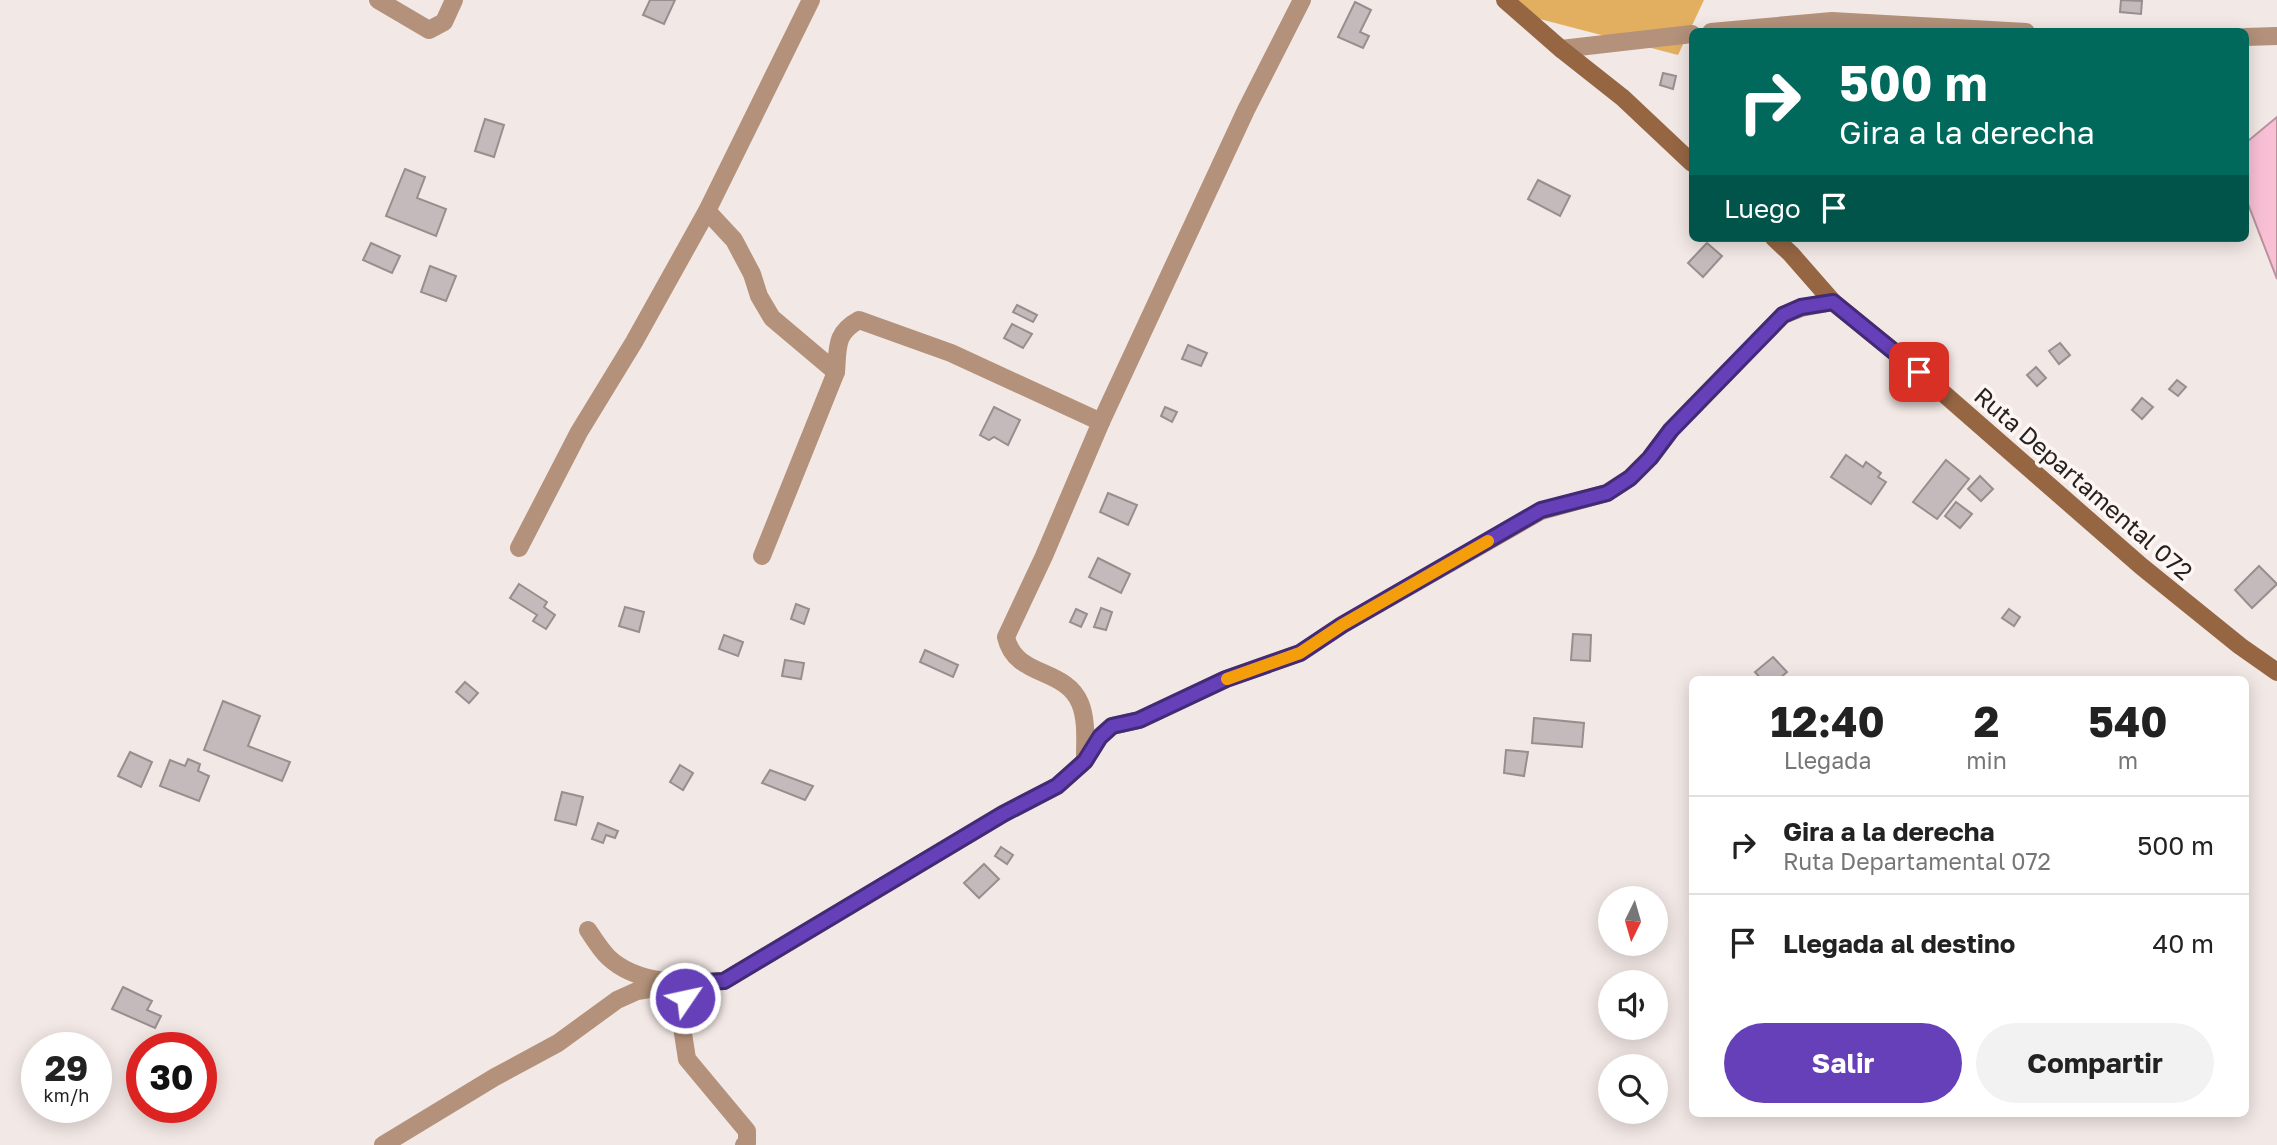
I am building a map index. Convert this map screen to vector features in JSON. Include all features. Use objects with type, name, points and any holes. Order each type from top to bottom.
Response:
[{"type":"main road","points":[[1505,0],[1623,98],[1689,160]]},
{"type":"main road","name":"Ruta Departamental 072","points":[[1778,242],[1833,302],[1919,372],[2141,566],[2240,646],[2277,672]]},
{"type":"street","points":[[378,0],[429,30],[444,22],[454,0]]},
{"type":"street","points":[[519,548],[579,432],[634,342],[707,211],[811,0]]},
{"type":"street","points":[[1085,761],[1085,725],[1080,702],[1063,682],[1021,663],[1009,650],[1006,637],[1039,568],[1101,422],[1246,110],[1302,0]]},
{"type":"street","points":[[1755,28],[1832,21],[1955,28]]},
{"type":"street","points":[[1561,49],[1689,34]]},
{"type":"street","points":[[2249,37],[2277,36]]},
{"type":"street","points":[[707,211],[734,240],[772,318],[836,372]]},
{"type":"street","points":[[383,1145],[495,1077],[558,1044],[617,1000],[638,991],[688,983],[724,981],[1003,814],[1057,786],[1085,761],[1100,737],[1112,726],[1139,720],[1226,679],[1300,653],[1342,625],[1541,510],[1607,493],[1650,458],[1671,430],[1783,315],[1801,307],[1833,302]]},
{"type":"street","points":[[762,556],[836,372],[838,342],[846,327],[859,320],[951,354],[1101,422]]},
{"type":"street","points":[[588,930],[608,957],[630,972],[659,980],[688,983]]},
{"type":"street","points":[[688,983],[682,1012],[687,1059],[747,1130],[747,1143],[744,1145]]},
{"type":"shaded area","points":[[1519,0],[1704,0],[1678,55],[1536,18]]},
{"type":"shaded area","points":[[2277,117],[2277,279],[2249,206],[2249,140]]},
{"type":"building","points":[[650,0],[675,0],[664,24],[643,15]]},
{"type":"building","points":[[2121,0],[2142,1],[2141,14],[2120,12]]},
{"type":"building","points":[[1355,2],[1371,10],[1360,32],[1369,36],[1363,48],[1338,37]]},
{"type":"building","points":[[1663,73],[1676,76],[1673,89],[1660,85]]},
{"type":"building","points":[[485,119],[504,125],[494,157],[475,151]]},
{"type":"building","points":[[405,169],[425,177],[417,198],[446,209],[436,236],[386,216]]},
{"type":"building","points":[[1538,180],[1570,196],[1560,216],[1528,199]]},
{"type":"building","points":[[371,243],[400,256],[392,273],[363,260]]},
{"type":"building","points":[[1707,243],[1722,256],[1703,277],[1688,263]]},
{"type":"building","points":[[430,266],[456,276],[446,301],[421,292]]},
{"type":"building","points":[[1017,305],[1037,315],[1033,322],[1013,312]]},
{"type":"building","points":[[1012,324],[1032,334],[1023,348],[1004,338]]},
{"type":"building","points":[[2060,343],[2070,355],[2059,364],[2049,351]]},
{"type":"building","points":[[1188,345],[1207,353],[1201,366],[1182,359]]},
{"type":"building","points":[[2036,367],[2046,378],[2037,386],[2027,375]]},
{"type":"building","points":[[2177,380],[2186,387],[2178,396],[2169,389]]},
{"type":"building","points":[[2142,398],[2153,407],[2142,419],[2132,410]]},
{"type":"building","points":[[994,407],[1020,420],[1008,445],[994,437],[989,440],[980,435]]},
{"type":"building","points":[[1165,407],[1177,412],[1172,422],[1161,416]]},
{"type":"building","points":[[1846,455],[1863,467],[1866,462],[1881,473],[1878,477],[1886,482],[1871,504],[1831,477]]},
{"type":"building","points":[[1946,460],[1969,479],[1937,519],[1913,502]]},
{"type":"building","points":[[1980,476],[1993,489],[1981,501],[1968,489]]},
{"type":"building","points":[[1108,493],[1137,505],[1128,525],[1100,512]]},
{"type":"building","points":[[1956,502],[1972,514],[1960,528],[1945,516]]},
{"type":"building","points":[[1098,558],[1130,574],[1121,593],[1089,577]]},
{"type":"building","points":[[2259,566],[2277,584],[2252,608],[2235,590]]},
{"type":"building","points":[[519,584],[547,602],[544,607],[555,615],[546,629],[533,621],[537,615],[510,598]]},
{"type":"building","points":[[796,604],[809,609],[804,624],[791,619]]},
{"type":"building","points":[[625,607],[644,612],[639,632],[619,626]]},
{"type":"building","points":[[1101,608],[1112,612],[1106,630],[1094,627]]},
{"type":"building","points":[[1076,609],[1087,614],[1081,627],[1070,622]]},
{"type":"building","points":[[2009,609],[2020,617],[2014,626],[2002,618]]},
{"type":"building","points":[[1573,634],[1591,635],[1590,661],[1571,660]]},
{"type":"building","points":[[724,635],[743,642],[738,656],[719,649]]},
{"type":"building","points":[[925,650],[958,665],[953,677],[920,662]]},
{"type":"building","points":[[1773,657],[1787,672],[1782,676],[1758,676],[1755,672]]},
{"type":"building","points":[[785,660],[804,663],[801,679],[782,676]]},
{"type":"building","points":[[465,682],[478,693],[469,703],[456,692]]},
{"type":"building","points":[[223,701],[260,716],[248,746],[290,762],[282,781],[204,750]]},
{"type":"building","points":[[1534,718],[1584,723],[1582,747],[1532,743]]},
{"type":"building","points":[[1506,750],[1528,752],[1524,776],[1504,773]]},
{"type":"building","points":[[130,752],[152,762],[141,787],[118,776]]},
{"type":"building","points":[[188,759],[200,764],[198,771],[209,776],[199,801],[160,786],[170,760],[185,766]]},
{"type":"building","points":[[680,765],[693,773],[683,790],[670,782]]},
{"type":"building","points":[[770,770],[813,786],[805,800],[762,783]]},
{"type":"building","points":[[562,792],[583,797],[576,825],[555,820]]},
{"type":"building","points":[[598,823],[618,831],[615,838],[606,835],[603,843],[592,839]]},
{"type":"building","points":[[1001,847],[1013,855],[1007,864],[995,856]]},
{"type":"building","points":[[984,864],[999,879],[979,898],[964,883]]},
{"type":"building","points":[[123,987],[152,1001],[147,1010],[161,1016],[155,1028],[112,1009]]},
{"type":"slow traffic","points":[[1227,679],[1300,653],[1342,625],[1488,541]]},
{"type":"route","points":[[685,998],[688,983],[724,981],[1003,814],[1057,786],[1085,761],[1100,737],[1112,726],[1139,720],[1226,679],[1300,653],[1342,625],[1541,510],[1607,493],[1630,478],[1650,458],[1671,430],[1783,315],[1801,307],[1833,302],[1919,372]]}]
